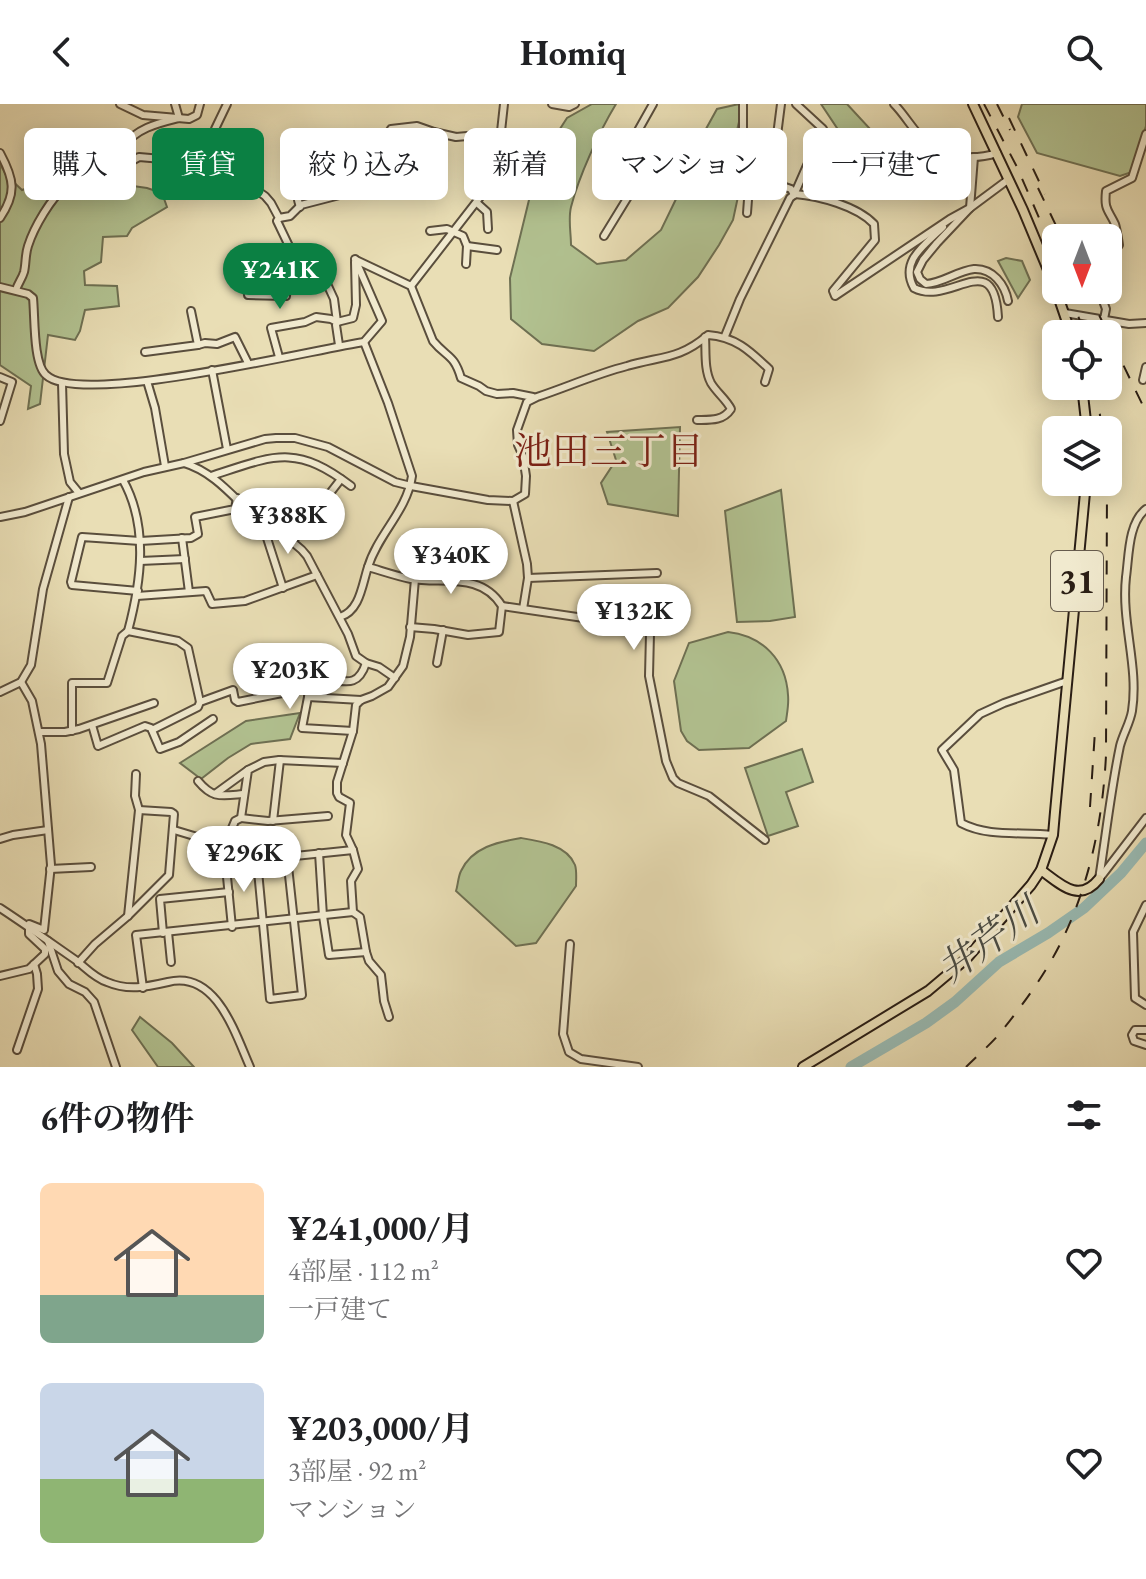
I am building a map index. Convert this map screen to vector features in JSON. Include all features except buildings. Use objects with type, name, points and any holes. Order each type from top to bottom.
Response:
[{"type":"main road","points":[[973,104],[1042,253]]},
{"type":"main road","points":[[1062,304],[1067,320]]},
{"type":"main road","name":"31","points":[[808,1065],[937,984],[966,959],[1041,870],[1053,835],[1085,496]]},
{"type":"main road","points":[[1041,870],[1068,889],[1078,891],[1091,887],[1099,879]]},
{"type":"street","points":[[120,104],[143,115],[189,119],[197,115],[200,104]]},
{"type":"street","points":[[143,104],[143,115]]},
{"type":"street","points":[[175,104],[179,118]]},
{"type":"street","points":[[227,104],[215,129],[223,161],[230,172],[271,203],[300,269]]},
{"type":"street","points":[[502,128],[504,104]]},
{"type":"street","points":[[552,104],[569,107],[575,104]]},
{"type":"street","points":[[604,236],[650,161],[635,143],[635,136],[653,104]]},
{"type":"street","points":[[743,104],[743,128]]},
{"type":"street","points":[[778,128],[781,104]]},
{"type":"street","points":[[725,336],[752,273],[794,195],[823,129],[796,104]]},
{"type":"street","points":[[894,104],[928,145],[963,157],[986,157],[997,153]]},
{"type":"street","points":[[136,135],[159,123],[179,118]]},
{"type":"street","points":[[279,218],[290,216],[300,207],[323,198],[359,190],[373,177],[384,139],[391,129],[417,126],[456,137],[464,136]]},
{"type":"street","points":[[1115,224],[1107,213],[1106,191],[1132,178],[1146,134]]},
{"type":"street","points":[[0,153],[8,167],[13,196],[0,218]]},
{"type":"street","points":[[974,157],[970,208],[937,243],[917,272],[926,284],[936,284],[975,269],[984,271],[999,280],[1006,290],[1008,301]]},
{"type":"street","points":[[794,195],[805,195],[846,207],[874,224],[875,240],[833,291],[835,296],[1009,179]]},
{"type":"street","points":[[787,188],[794,195]]},
{"type":"street","points":[[16,290],[24,275],[28,246],[54,200]]},
{"type":"street","points":[[298,200],[300,207]]},
{"type":"street","points":[[411,286],[479,200]]},
{"type":"street","points":[[747,213],[748,200]]},
{"type":"street","points":[[477,203],[487,212],[488,229]]},
{"type":"street","points":[[950,219],[909,263],[910,280],[914,288],[924,293],[968,282],[991,286],[996,294],[998,317]]},
{"type":"street","points":[[430,231],[447,229],[463,236],[467,246],[466,264]]},
{"type":"street","points":[[467,246],[497,250]]},
{"type":"street","points":[[0,287],[33,298],[39,366],[43,373],[62,383],[106,385],[147,381],[364,342],[382,321],[355,259]]},
{"type":"street","points":[[355,259],[411,286],[433,341],[456,361],[461,378],[497,394],[537,397]]},
{"type":"street","points":[[279,357],[271,328],[316,317],[337,322],[353,318],[356,305],[355,259]]},
{"type":"street","points":[[236,265],[266,265],[322,273],[334,299],[339,345]]},
{"type":"street","points":[[245,265],[248,295],[286,296],[289,268]]},
{"type":"street","points":[[1104,304],[1104,319]]},
{"type":"street","points":[[191,311],[198,345]]},
{"type":"street","points":[[1065,313],[1129,324],[1146,323]]},
{"type":"street","points":[[0,517],[227,449],[265,439],[295,438],[328,447],[395,482],[488,500],[513,501],[525,494],[525,466],[517,430],[527,402],[537,397],[626,366],[678,354],[708,335],[725,336],[748,349],[769,369],[765,382]]},
{"type":"street","points":[[145,352],[217,344],[235,337],[248,363]]},
{"type":"street","points":[[697,420],[717,420],[731,409],[710,381],[705,337]]},
{"type":"street","points":[[340,617],[348,615],[357,603],[368,567],[400,510],[412,476],[364,342]]},
{"type":"street","points":[[1143,380],[1146,367]]},
{"type":"street","points":[[212,370],[227,449]]},
{"type":"street","points":[[0,377],[12,382],[0,421]]},
{"type":"street","points":[[147,381],[165,466]]},
{"type":"street","points":[[62,383],[64,454],[70,482],[79,493]]},
{"type":"street","points":[[211,476],[268,458],[296,458],[328,469],[351,486]]},
{"type":"street","points":[[184,463],[211,476],[267,526],[299,546],[340,617],[356,656],[395,678]]},
{"type":"street","points":[[292,542],[341,479]]},
{"type":"street","points":[[72,731],[72,683],[107,683],[122,636],[128,631],[138,593],[140,541],[136,508],[123,480]]},
{"type":"street","points":[[0,692],[21,682],[31,665],[43,589],[70,496]]},
{"type":"street","points":[[237,498],[235,509],[195,517],[198,534],[191,538],[140,541],[82,537],[72,585],[138,593],[206,591],[212,604],[245,601],[317,575]]},
{"type":"street","points":[[513,501],[527,564],[523,609]]},
{"type":"street","points":[[1099,879],[1120,746],[1131,715],[1133,679],[1124,594],[1133,531],[1139,515],[1146,509]]},
{"type":"street","points":[[267,526],[266,535],[283,588]]},
{"type":"street","points":[[182,538],[189,592]]},
{"type":"street","points":[[140,561],[185,559]]},
{"type":"street","points":[[368,567],[415,579],[479,585],[496,596],[502,606],[499,632],[468,635],[410,627]]},
{"type":"street","points":[[528,578],[657,573]]},
{"type":"street","points":[[353,912],[351,881],[358,869],[346,835],[350,803],[339,797],[337,782],[353,731],[356,705],[382,691],[403,666],[410,637],[415,579]]},
{"type":"street","points":[[502,606],[645,627],[650,633],[649,676],[666,761],[673,778],[709,796],[765,840]]},
{"type":"street","points":[[437,663],[443,630]]},
{"type":"street","points":[[128,631],[178,641],[188,648],[200,702],[198,707],[152,730]]},
{"type":"street","points":[[353,731],[302,728],[311,682],[315,679],[356,680],[363,673],[366,663]]},
{"type":"street","points":[[1053,835],[1029,832],[1003,834],[961,823],[954,770],[942,750],[980,714],[1068,681]]},
{"type":"street","points":[[21,682],[32,701],[39,732],[50,869],[44,930],[26,925]]},
{"type":"street","points":[[200,702],[233,690],[238,702],[282,693]]},
{"type":"street","points":[[308,697],[361,700]]},
{"type":"street","points":[[39,732],[72,731],[154,703]]},
{"type":"street","points":[[92,725],[98,746],[145,726],[152,730],[160,749],[179,742],[213,719]]},
{"type":"street","points":[[273,821],[280,760]]},
{"type":"street","points":[[215,794],[264,762],[343,763]]},
{"type":"street","points":[[241,818],[248,770]]},
{"type":"street","points":[[128,916],[139,810],[135,796],[136,774]]},
{"type":"street","points":[[198,781],[207,791],[221,796],[243,794]]},
{"type":"street","points":[[78,963],[169,875],[174,813],[139,810]]},
{"type":"street","points":[[232,927],[224,845],[235,821],[241,818],[273,821],[328,816]]},
{"type":"street","points":[[1099,879],[1146,818]]},
{"type":"street","points":[[0,839],[48,830]]},
{"type":"street","points":[[174,830],[224,845]]},
{"type":"street","points":[[227,863],[353,850]]},
{"type":"street","points":[[319,853],[329,955],[366,952]]},
{"type":"street","points":[[257,860],[270,999],[302,995],[287,857]]},
{"type":"street","points":[[50,869],[91,867]]},
{"type":"street","points":[[171,962],[160,899],[229,892]]},
{"type":"street","points":[[1146,905],[1133,932],[1133,946],[1135,998],[1146,1005]]},
{"type":"street","points":[[0,908],[105,982],[119,987],[143,988],[183,980],[196,983],[219,1003],[250,1067]]},
{"type":"street","points":[[143,988],[136,935],[353,912],[360,917],[369,961],[381,975],[389,1017]]},
{"type":"street","points":[[0,976],[29,969],[45,954],[45,949],[29,934],[26,925]]},
{"type":"street","points":[[48,941],[58,971],[69,984],[85,992],[94,1002],[116,1067]]},
{"type":"street","points":[[570,944],[563,1034],[569,1052],[581,1059],[638,1067]]},
{"type":"street","points":[[17,1050],[38,989],[34,964]]},
{"type":"street","points":[[1146,1030],[1135,1030],[1132,1035],[1134,1041],[1146,1045]]},
{"type":"green space","points":[[592,104],[616,104],[603,128],[592,128],[592,150],[576,192],[576,128],[561,128],[567,118]]},
{"type":"green space","points":[[739,104],[738,128],[706,128],[717,109]]},
{"type":"green space","points":[[821,104],[847,104],[869,128],[837,128]]},
{"type":"green space","points":[[1022,104],[1146,104],[1146,126],[1132,172],[1120,176],[1037,153],[1018,117]]},
{"type":"green space","points":[[0,164],[6,175],[22,190],[24,200],[136,200],[136,186],[152,190],[152,200],[164,200],[167,207],[132,228],[127,236],[103,237],[101,262],[84,271],[85,285],[117,286],[119,306],[85,310],[75,340],[48,335],[40,404],[28,409],[31,386],[0,365]]},
{"type":"green space","points":[[529,200],[573,200],[571,245],[597,264],[626,260],[661,230],[676,200],[737,200],[733,220],[698,277],[668,308],[638,321],[594,351],[542,344],[511,319],[510,278]]},
{"type":"green space","points":[[1006,258],[1022,261],[1030,280],[1018,298],[998,261]]},
{"type":"green space","points":[[680,427],[678,516],[608,504],[601,483],[616,460],[607,432]]},
{"type":"green space","points":[[781,490],[795,617],[737,622],[725,511]]},
{"type":"green space","points":[[728,632],[741,634],[762,644],[777,661],[786,682],[786,721],[749,748],[699,750],[687,741],[681,731],[674,681],[689,643]]},
{"type":"green space","points":[[300,713],[290,739],[251,744],[201,779],[180,763],[246,721]]},
{"type":"green space","points":[[802,749],[813,782],[786,792],[798,826],[768,836],[745,768]]},
{"type":"green space","points":[[521,838],[552,845],[566,853],[575,865],[576,886],[536,943],[516,946],[456,891],[461,871],[472,856],[495,844]]},
{"type":"green space","points":[[140,1017],[172,1043],[194,1067],[158,1067],[132,1030]]},
{"type":"waterway","name":"井芹川","points":[[851,1067],[926,1023],[955,1002],[999,962],[1084,908],[1121,873],[1146,843]]},
{"type":"railway","points":[[984,104],[1017,167],[1042,225]]},
{"type":"railway","points":[[997,104],[1010,130]]},
{"type":"railway","points":[[1009,118],[1045,194]]},
{"type":"railway","points":[[1038,188],[1055,224]]},
{"type":"railway","points":[[1074,304],[1080,320]]},
{"type":"railway","points":[[1094,304],[1146,412]]},
{"type":"railway","points":[[1098,400],[1100,416]]},
{"type":"railway","points":[[966,1067],[1001,1032],[1052,960],[1074,913],[1094,846],[1106,755],[1107,496]]},
{"type":"railway","points":[[1090,807],[1095,731]]},
{"type":"district","name":"池田三丁目","points":[[609,451]]}]
